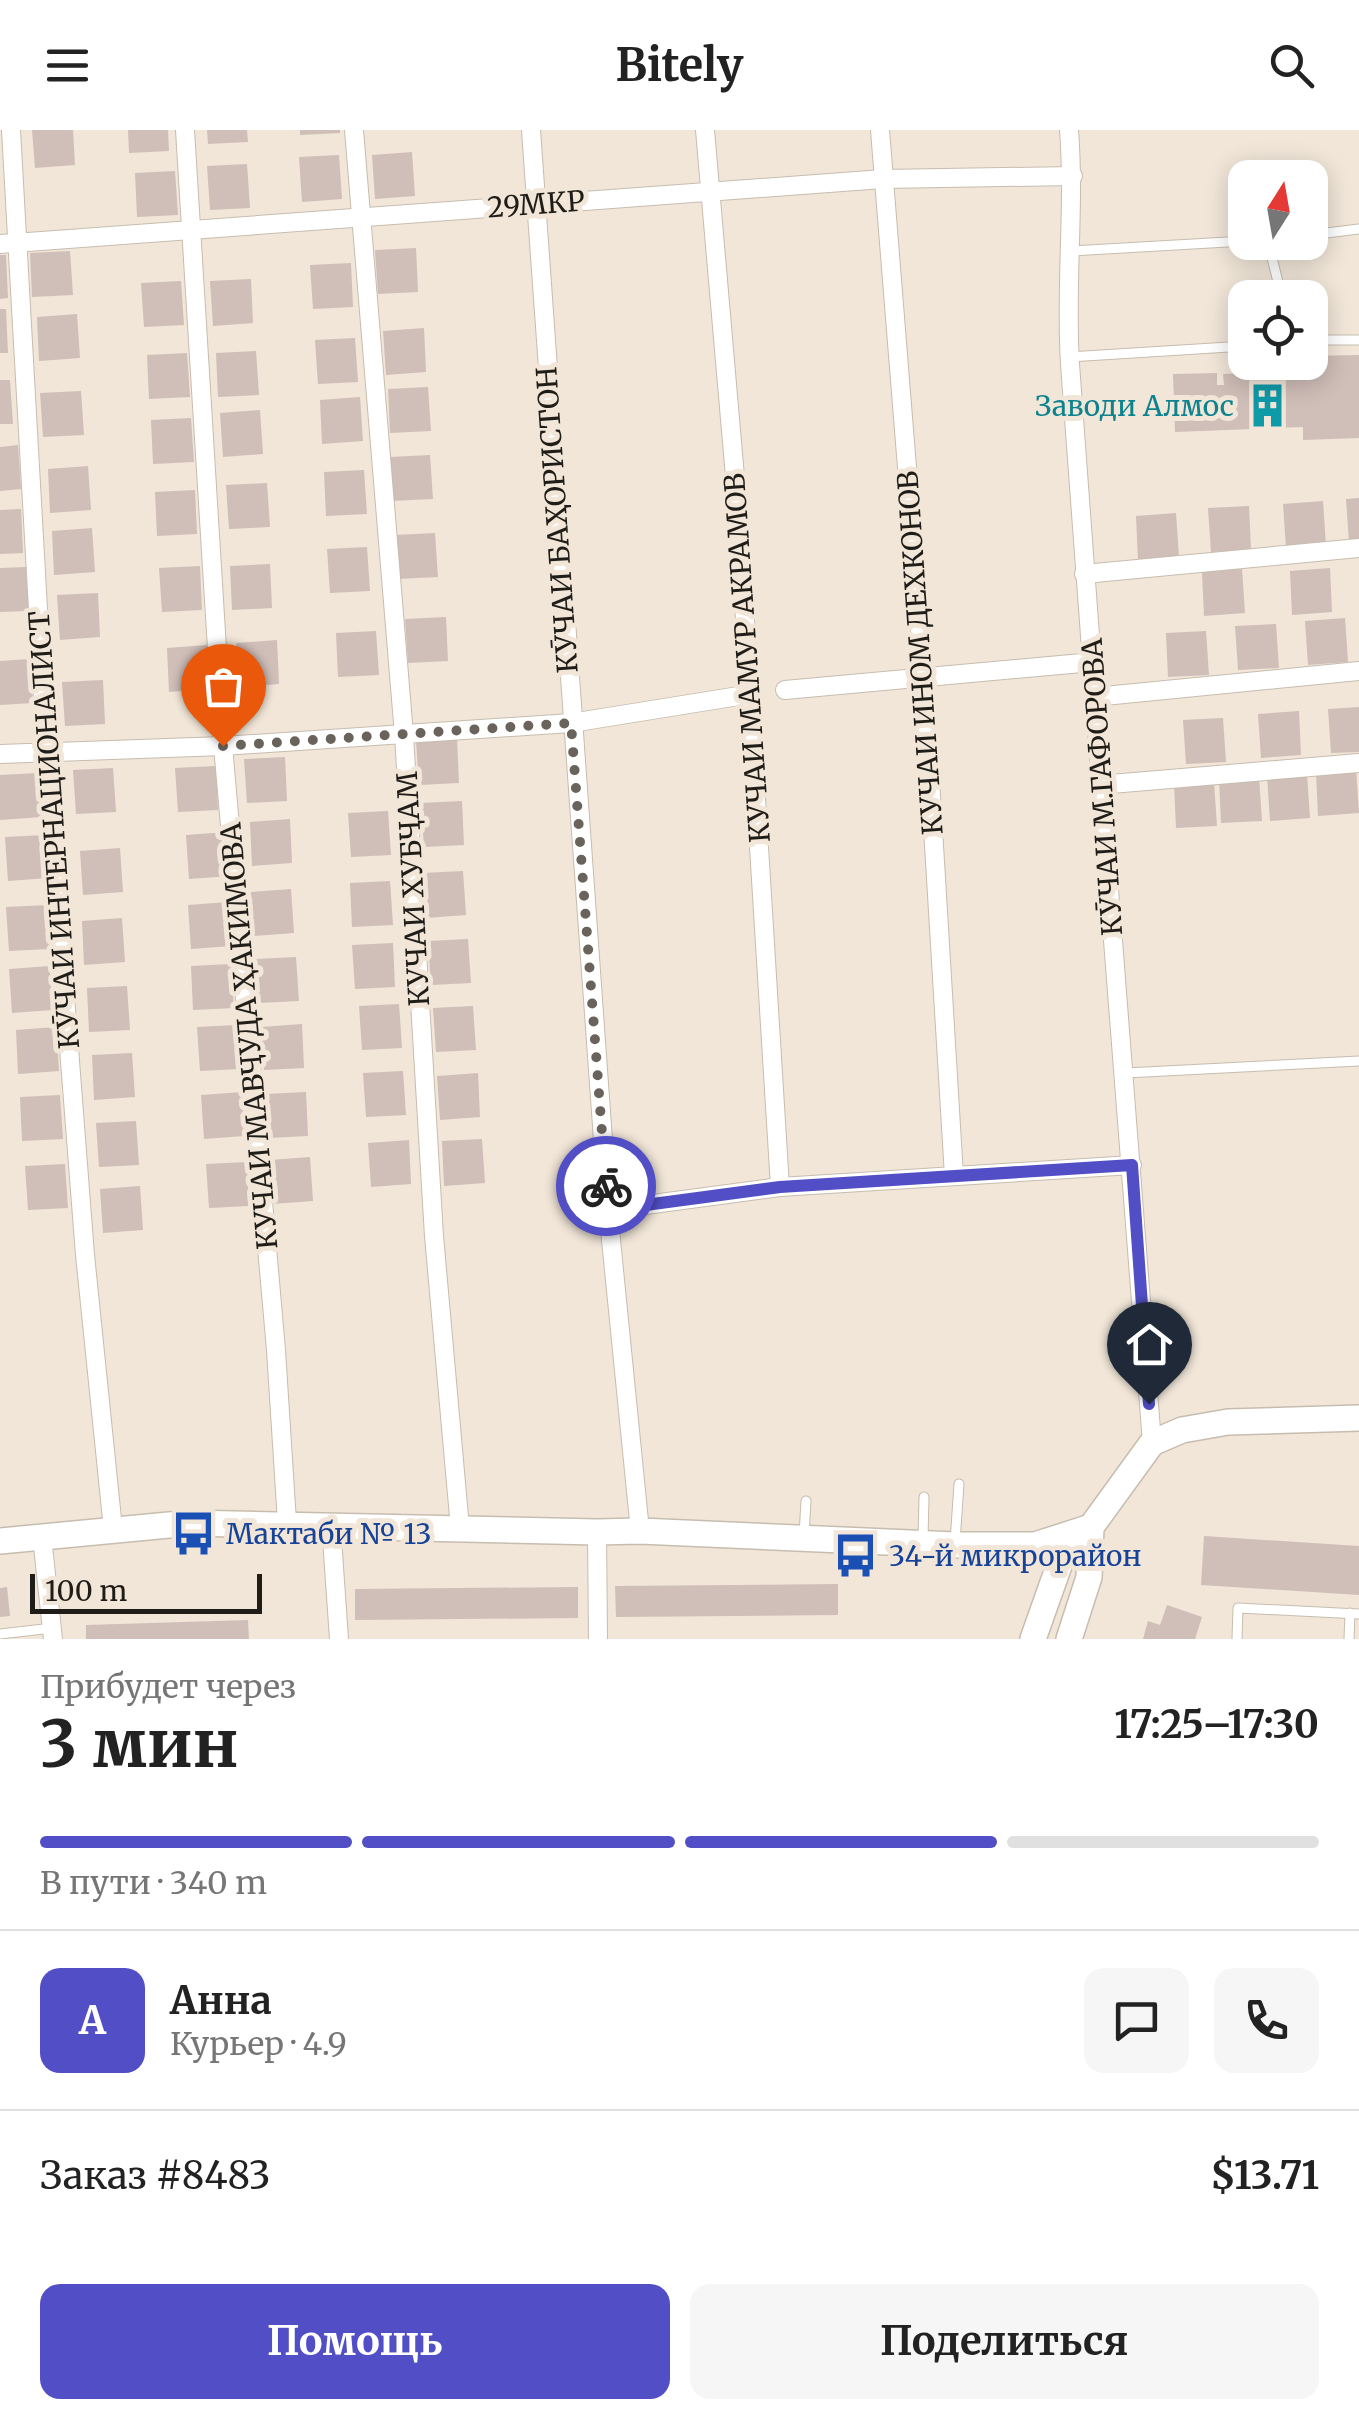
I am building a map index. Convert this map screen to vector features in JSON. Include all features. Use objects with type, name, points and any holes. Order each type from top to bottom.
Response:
[{"type":"main road","points":[[1033,1639],[1061,1560],[1091,1527],[1152,1444],[1182,1430],[1228,1422],[1359,1418]]},
{"type":"main road","points":[[0,1541],[190,1522],[287,1522],[1035,1545],[1091,1527]]},
{"type":"main road","points":[[1070,1639],[1090,1577],[1091,1527]]},
{"type":"main road","points":[[1035,1545],[1052,1568],[1053,1583]]},
{"type":"street","name":"КӮЧАИ ИНТЕРНАЦИОНАЛИСТ","points":[[11,130],[9,244],[46,752],[84,1236],[113,1530]]},
{"type":"street","name":"КУЧАИ МАВҶУДА ҲАКИМОВА","points":[[186,130],[223,746],[276,1350],[287,1522]]},
{"type":"street","name":"КУЧАИ ХУБҶАМ","points":[[354,130],[404,735],[434,1236],[460,1528]]},
{"type":"street","name":"КӮЧАИ БАҲОРИСТОН","points":[[531,130],[608,1210],[640,1530]]},
{"type":"street","name":"КУЧАИ МАМУР АКРАМОВ","points":[[705,130],[751,694],[780,1187]]},
{"type":"street","name":"КУЧАИ ИНОМ ДЕХКОНОВ","points":[[880,130],[924,680],[954,1176]]},
{"type":"street","name":"КӮЧАИ М.ГАФОРОВА","points":[[1069,130],[1073,176],[1069,357],[1152,1444]]},
{"type":"street","name":"29МКР","points":[[9,244],[883,179],[1073,176]]},
{"type":"street","points":[[1084,574],[1359,548]]},
{"type":"street","points":[[786,690],[1093,662]]},
{"type":"street","points":[[1094,697],[1359,671]]},
{"type":"street","points":[[0,754],[223,746],[571,723],[751,694]]},
{"type":"street","points":[[1099,785],[1359,763]]},
{"type":"street","points":[[608,1210],[780,1187],[1132,1165]]},
{"type":"street","points":[[330,1524],[339,1639]]},
{"type":"street","points":[[597,1532],[598,1639]]},
{"type":"street","points":[[42,1537],[52,1634]]},
{"type":"lane","points":[[1328,233],[1359,229]]},
{"type":"lane","points":[[1071,251],[1228,242]]},
{"type":"lane","points":[[1328,340],[1359,340]]},
{"type":"lane","points":[[1069,357],[1228,347]]},
{"type":"lane","points":[[1126,1073],[1359,1061]]},
{"type":"lane","points":[[955,1545],[959,1484]]},
{"type":"lane","points":[[922,1543],[924,1497]]},
{"type":"lane","points":[[804,1538],[806,1501]]},
{"type":"lane","points":[[1237,1639],[1238,1608],[1354,1614],[1349,1639]]},
{"type":"lane","points":[[0,1634],[52,1634]]},
{"type":"building","points":[[32,130],[73,130],[75,165],[35,168]]},
{"type":"building","points":[[128,130],[168,130],[169,151],[129,153]]},
{"type":"building","points":[[207,130],[247,130],[248,142],[208,144]]},
{"type":"building","points":[[300,130],[340,130],[340,133],[300,135]]},
{"type":"building","points":[[412,152],[415,196],[375,199],[372,155]]},
{"type":"building","points":[[339,155],[342,199],[302,202],[299,157]]},
{"type":"building","points":[[247,164],[250,208],[210,210],[207,166]]},
{"type":"building","points":[[175,171],[178,215],[137,217],[135,173]]},
{"type":"building","points":[[416,248],[418,292],[378,294],[375,250]]},
{"type":"building","points":[[70,251],[73,295],[32,297],[30,253]]},
{"type":"building","points":[[0,255],[6,255],[8,298],[0,299]]},
{"type":"building","points":[[351,263],[353,307],[313,309],[310,265]]},
{"type":"building","points":[[251,279],[253,323],[213,326],[210,281]]},
{"type":"building","points":[[181,281],[184,325],[144,327],[141,283]]},
{"type":"building","points":[[0,309],[6,309],[8,353],[0,353]]},
{"type":"building","points":[[77,314],[80,358],[39,361],[37,317]]},
{"type":"building","points":[[424,328],[426,372],[386,375],[383,331]]},
{"type":"building","points":[[355,338],[358,382],[318,384],[315,340]]},
{"type":"building","points":[[256,351],[259,395],[218,397],[216,353]]},
{"type":"building","points":[[187,353],[190,397],[149,399],[147,355]]},
{"type":"building","name":"Заводи Алмос","points":[[1359,355],[1359,438],[1303,440],[1303,427],[1175,432],[1173,374],[1217,373],[1217,385],[1224,385],[1223,374],[1228,374],[1228,380],[1328,380],[1328,356]]},
{"type":"building","points":[[0,380],[10,380],[13,424],[0,424]]},
{"type":"building","points":[[428,387],[431,431],[390,433],[388,389]]},
{"type":"building","points":[[81,391],[84,435],[43,437],[40,393]]},
{"type":"building","points":[[360,397],[363,441],[322,444],[320,400]]},
{"type":"building","points":[[260,410],[263,454],[223,457],[220,413]]},
{"type":"building","points":[[191,418],[194,462],[153,464],[151,420]]},
{"type":"building","points":[[18,445],[21,489],[0,491],[0,447]]},
{"type":"building","points":[[430,455],[433,499],[392,501],[390,457]]},
{"type":"building","points":[[88,466],[91,510],[50,513],[48,469]]},
{"type":"building","points":[[364,470],[367,514],[326,516],[324,472]]},
{"type":"building","points":[[267,483],[270,527],[229,529],[226,485]]},
{"type":"building","points":[[195,490],[197,534],[157,536],[155,492]]},
{"type":"building","points":[[1359,498],[1359,542],[1349,542],[1346,499]]},
{"type":"building","points":[[1323,501],[1326,545],[1286,548],[1283,504]]},
{"type":"building","points":[[1249,506],[1251,550],[1211,552],[1208,508]]},
{"type":"building","points":[[21,509],[23,553],[0,554],[0,510]]},
{"type":"building","points":[[1176,513],[1179,557],[1138,560],[1136,516]]},
{"type":"building","points":[[92,528],[95,572],[54,575],[52,531]]},
{"type":"building","points":[[435,533],[438,577],[397,579],[395,535]]},
{"type":"building","points":[[367,547],[370,591],[330,593],[327,549]]},
{"type":"building","points":[[270,564],[272,608],[232,610],[230,566]]},
{"type":"building","points":[[200,566],[202,610],[162,612],[159,568]]},
{"type":"building","points":[[26,567],[29,611],[0,612],[0,568]]},
{"type":"building","points":[[1330,568],[1332,612],[1292,615],[1290,571]]},
{"type":"building","points":[[1242,569],[1245,613],[1204,616],[1202,572]]},
{"type":"building","points":[[98,593],[100,637],[60,640],[57,595]]},
{"type":"building","points":[[446,617],[448,661],[408,663],[405,619]]},
{"type":"building","points":[[1345,618],[1348,662],[1308,665],[1305,621]]},
{"type":"building","points":[[1276,624],[1279,668],[1238,670],[1235,626]]},
{"type":"building","points":[[376,631],[379,675],[338,677],[336,633]]},
{"type":"building","points":[[1206,631],[1209,675],[1168,677],[1166,633]]},
{"type":"building","points":[[277,640],[279,684],[239,687],[236,643]]},
{"type":"building","points":[[207,645],[210,689],[169,692],[167,648]]},
{"type":"building","points":[[30,659],[33,703],[0,705],[0,661]]},
{"type":"building","points":[[103,680],[105,724],[65,726],[62,682]]},
{"type":"building","points":[[1359,707],[1359,752],[1331,753],[1328,709]]},
{"type":"building","points":[[1299,711],[1301,755],[1261,758],[1258,714]]},
{"type":"building","points":[[1223,718],[1226,762],[1186,764],[1183,720]]},
{"type":"building","points":[[457,738],[459,783],[419,785],[416,741]]},
{"type":"building","points":[[285,757],[287,801],[247,803],[244,759]]},
{"type":"building","points":[[216,766],[218,810],[178,812],[175,768]]},
{"type":"building","points":[[113,768],[116,812],[76,814],[73,770]]},
{"type":"building","points":[[1356,769],[1359,813],[1318,816],[1316,772]]},
{"type":"building","points":[[38,773],[41,817],[0,820],[0,775]]},
{"type":"building","points":[[1307,774],[1310,818],[1270,821],[1267,776]]},
{"type":"building","points":[[1259,777],[1262,821],[1221,823],[1219,779]]},
{"type":"building","points":[[1214,782],[1217,826],[1176,828],[1174,784]]},
{"type":"building","points":[[462,801],[464,845],[424,847],[421,803]]},
{"type":"building","points":[[388,811],[391,855],[351,857],[348,813]]},
{"type":"building","points":[[290,819],[292,863],[252,866],[250,822]]},
{"type":"building","points":[[227,832],[230,876],[189,879],[186,835]]},
{"type":"building","points":[[45,835],[48,878],[8,881],[5,837]]},
{"type":"building","points":[[120,848],[123,892],[83,895],[80,851]]},
{"type":"building","points":[[463,871],[466,915],[426,918],[423,873]]},
{"type":"building","points":[[390,881],[393,925],[352,927],[350,883]]},
{"type":"building","points":[[291,889],[294,933],[254,936],[251,892]]},
{"type":"building","points":[[228,902],[231,946],[191,949],[188,905]]},
{"type":"building","points":[[47,905],[50,949],[9,951],[6,907]]},
{"type":"building","points":[[122,918],[125,962],[84,965],[82,921]]},
{"type":"building","points":[[468,939],[471,983],[431,985],[428,941]]},
{"type":"building","points":[[393,943],[395,987],[355,989],[352,945]]},
{"type":"building","points":[[296,957],[299,1001],[259,1003],[256,959]]},
{"type":"building","points":[[231,964],[234,1008],[193,1010],[191,966]]},
{"type":"building","points":[[50,966],[52,1010],[12,1013],[9,969]]},
{"type":"building","points":[[127,986],[130,1030],[89,1032],[87,988]]},
{"type":"building","points":[[399,1004],[402,1048],[362,1050],[359,1006]]},
{"type":"building","points":[[473,1006],[476,1050],[436,1052],[433,1008]]},
{"type":"building","points":[[302,1024],[304,1068],[264,1070],[261,1027]]},
{"type":"building","points":[[237,1025],[240,1069],[200,1071],[197,1027]]},
{"type":"building","points":[[56,1027],[59,1071],[18,1074],[16,1030]]},
{"type":"building","points":[[132,1053],[135,1097],[94,1100],[92,1055]]},
{"type":"building","points":[[403,1071],[406,1115],[366,1117],[363,1073]]},
{"type":"building","points":[[478,1073],[480,1117],[440,1120],[437,1076]]},
{"type":"building","points":[[242,1092],[244,1136],[204,1139],[201,1095]]},
{"type":"building","points":[[306,1092],[308,1136],[268,1138],[265,1094]]},
{"type":"building","points":[[60,1095],[63,1139],[22,1141],[20,1097]]},
{"type":"building","points":[[136,1121],[139,1165],[99,1167],[96,1123]]},
{"type":"building","points":[[482,1139],[485,1183],[444,1186],[442,1141]]},
{"type":"building","points":[[409,1140],[411,1184],[371,1187],[368,1143]]},
{"type":"building","points":[[310,1157],[313,1201],[272,1204],[269,1160]]},
{"type":"building","points":[[247,1162],[249,1206],[209,1208],[206,1164]]},
{"type":"building","points":[[65,1164],[68,1208],[28,1210],[25,1166]]},
{"type":"building","points":[[140,1186],[143,1230],[103,1233],[100,1189]]},
{"type":"building","points":[[1204,1536],[1359,1546],[1359,1595],[1201,1585]]},
{"type":"building","points":[[838,1584],[838,1615],[616,1617],[615,1586]]},
{"type":"building","points":[[7,1587],[10,1616],[0,1617],[0,1588]]},
{"type":"building","points":[[578,1587],[578,1618],[355,1620],[355,1589]]},
{"type":"building","points":[[1167,1605],[1202,1617],[1195,1639],[1143,1639],[1148,1621],[1160,1625]]},
{"type":"building","points":[[248,1620],[249,1639],[86,1639],[86,1625]]},
{"type":"way so far","points":[[223,746],[571,723],[606,1186]]},
{"type":"place","name":"Заводи Алмос","points":[[1267,406]]},
{"type":"place","name":"Мактаби № 13","points":[[193,1534]]},
{"type":"place","name":"34-й микрорайон","points":[[856,1556]]},
{"type":"route","points":[[606,1186],[608,1210],[780,1187],[1132,1165],[1149,1404]]}]
